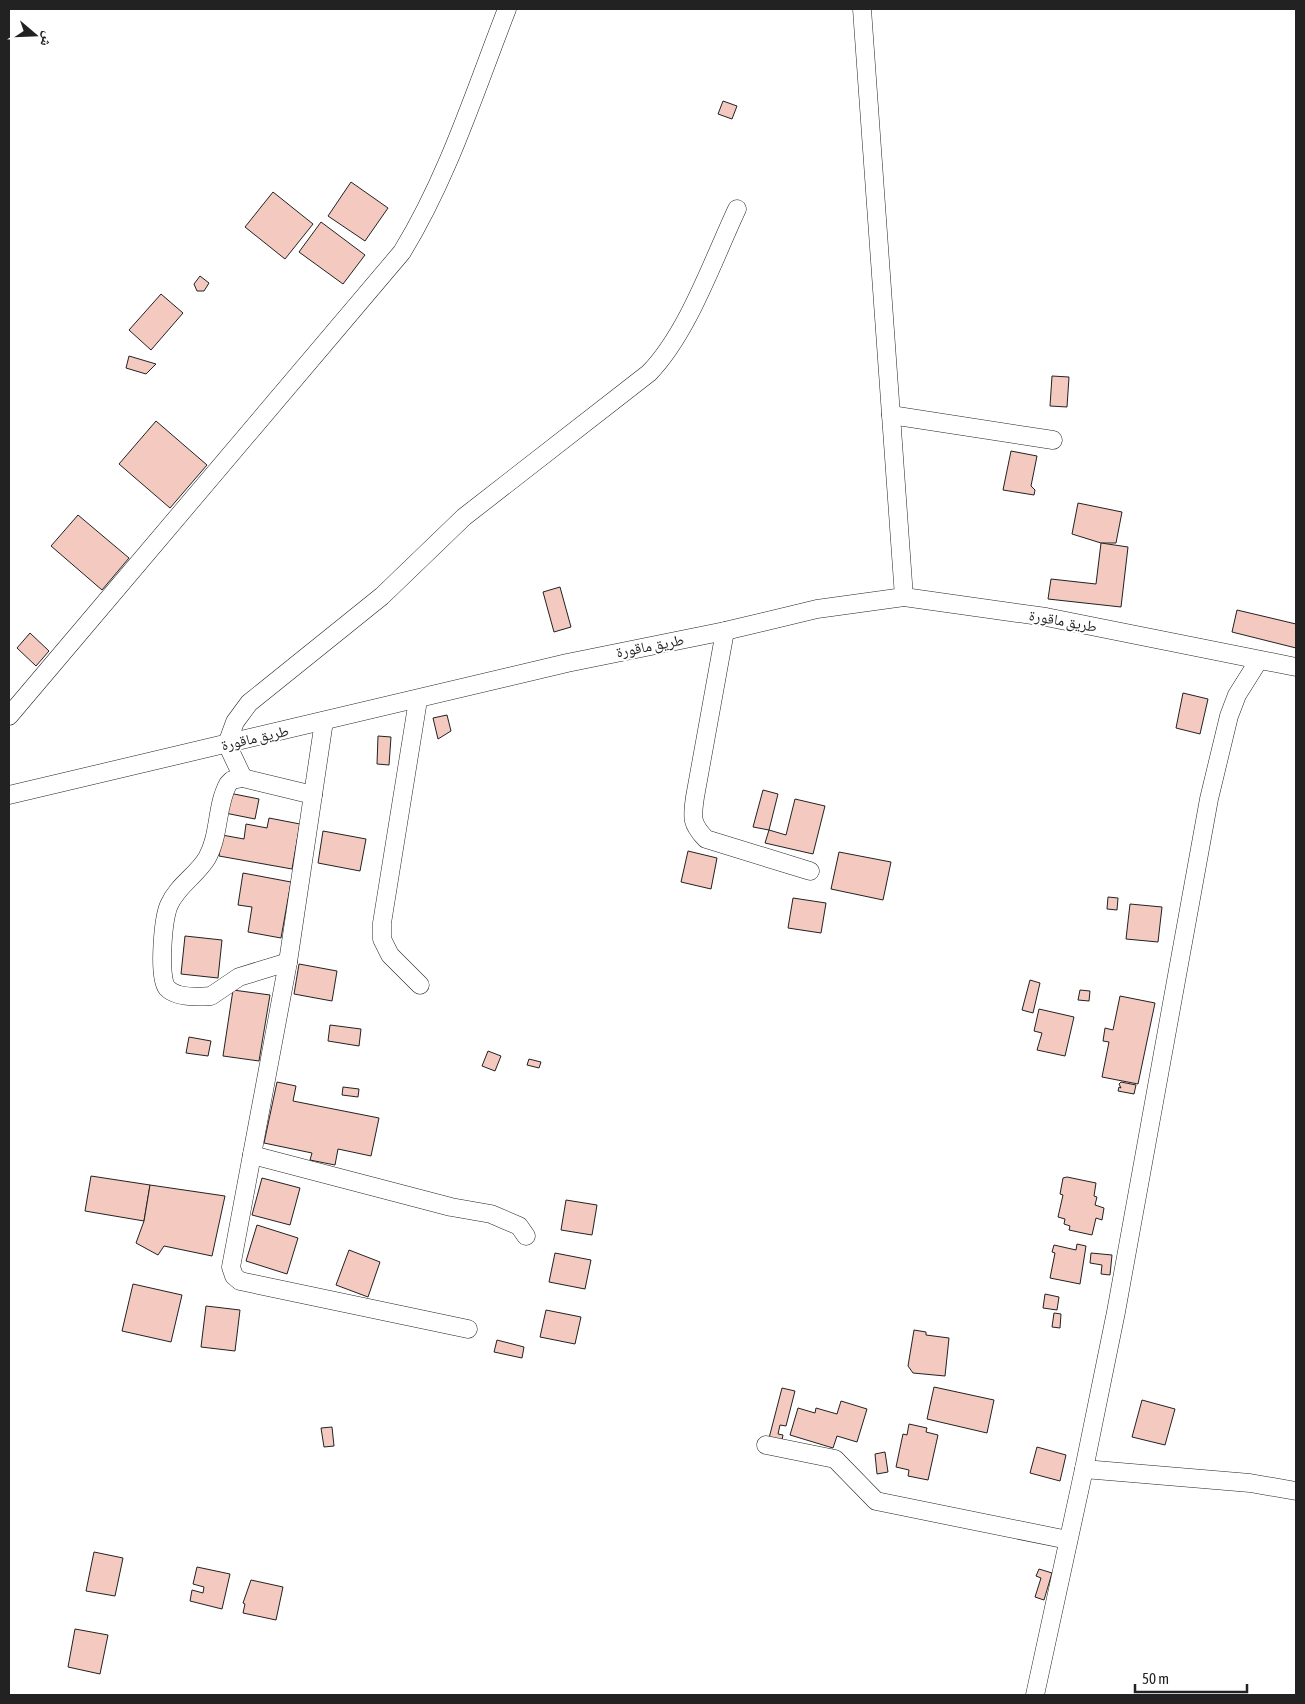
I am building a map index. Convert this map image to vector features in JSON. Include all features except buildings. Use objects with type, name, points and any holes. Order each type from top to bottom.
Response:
[{"type":"street","points":[[9,716],[402,252],[416,229],[444,171],[506,9]]},
{"type":"street","points":[[862,9],[904,597]]},
{"type":"street","points":[[244,778],[227,744],[235,722],[249,703],[382,596],[464,517],[648,373],[661,360],[678,337],[737,209]]},
{"type":"street","points":[[890,415],[1053,440]]},
{"type":"street","name":"طريق ماقورة","points":[[9,795],[418,700],[567,663],[724,631],[817,609],[904,597],[1046,617],[1296,667]]},
{"type":"street","points":[[724,631],[694,797],[692,815],[695,828],[706,839],[810,871]]},
{"type":"street","points":[[1035,1695],[1116,1312],[1209,799],[1229,716],[1237,695],[1259,660]]},
{"type":"street","points":[[418,700],[382,923],[382,939],[390,955],[420,985]]},
{"type":"street","points":[[324,721],[288,962],[231,1268],[234,1276],[240,1281],[468,1329]]},
{"type":"street","points":[[288,962],[239,976],[211,996],[174,993],[168,989],[164,981],[164,932],[168,907],[175,895],[208,857],[228,784],[232,780],[244,778],[313,795]]},
{"type":"street","points":[[252,1155],[451,1207],[491,1214],[519,1226],[526,1236]]},
{"type":"street","points":[[766,1444],[835,1459],[865,1492],[876,1501],[1068,1540]]},
{"type":"street","points":[[1084,1469],[1250,1483],[1296,1491]]}]
